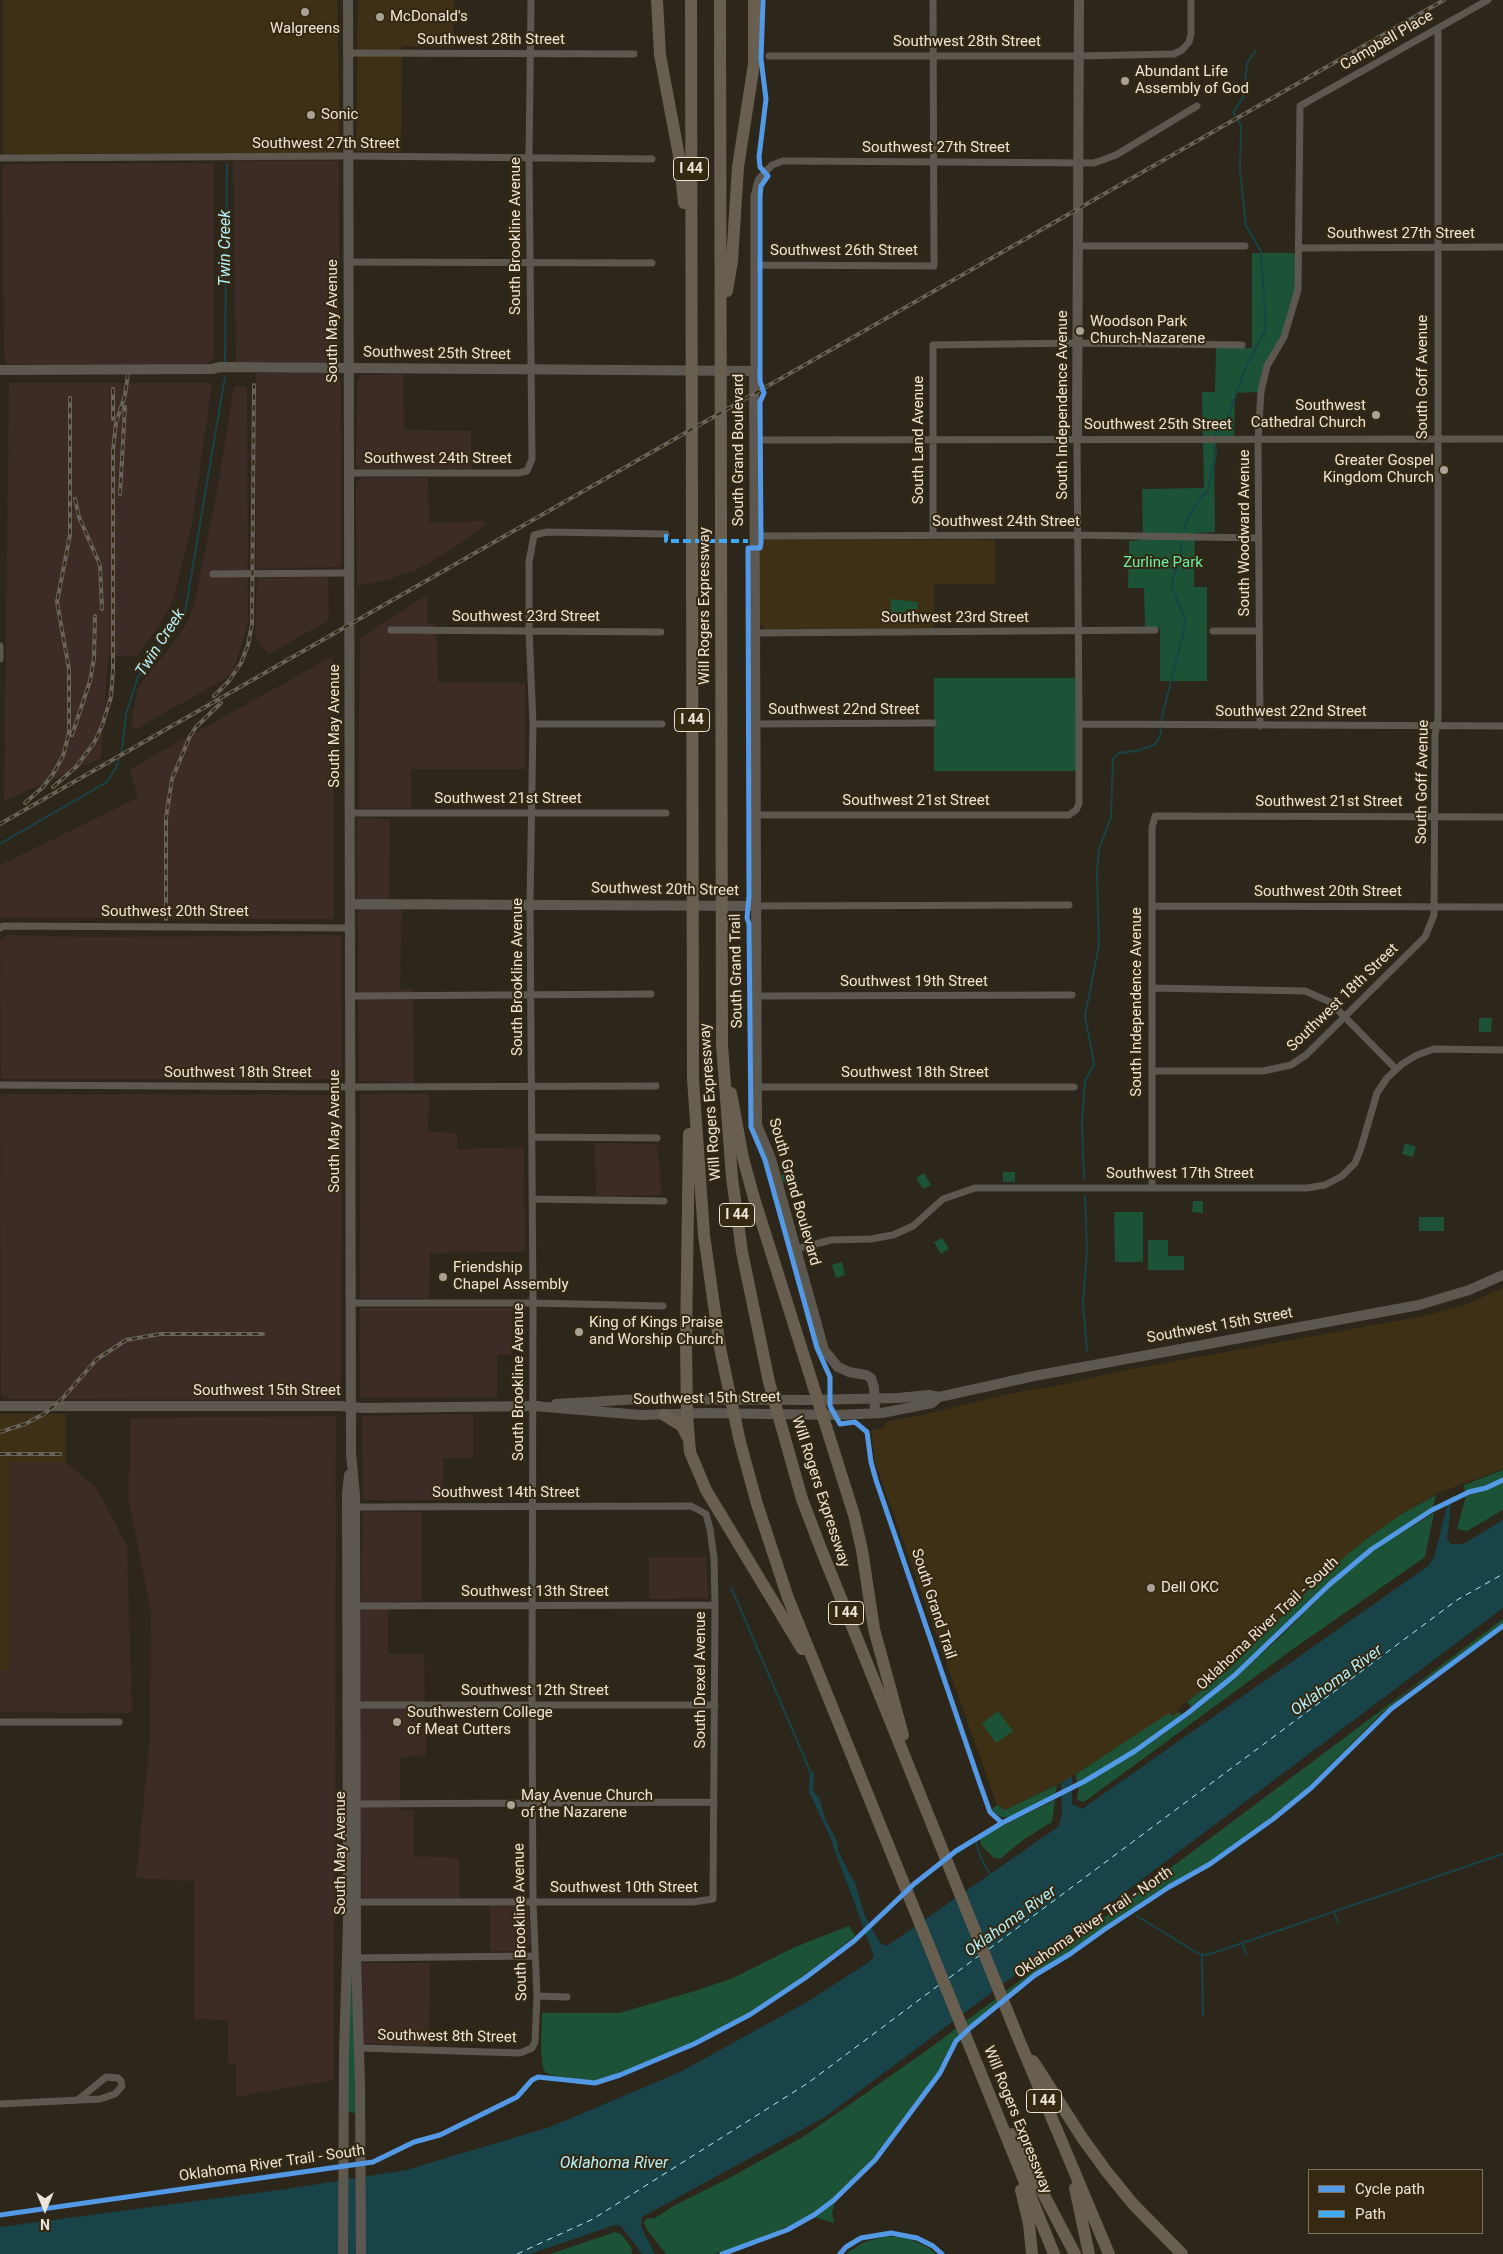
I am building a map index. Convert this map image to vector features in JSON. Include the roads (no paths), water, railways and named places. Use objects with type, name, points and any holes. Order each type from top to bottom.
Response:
[{"type":"highway","points":[[657,0],[660,55],[680,156],[692,296]]},
{"type":"highway","name":"Will Rogers Expressway","points":[[691,0],[693,1079],[704,1235],[726,1379],[740,1442],[769,1545],[788,1598],[1054,2254]]},
{"type":"highway","name":"Will Rogers Expressway","points":[[720,0],[722,1045],[728,1141],[737,1218],[751,1302],[784,1438],[820,1549],[1108,2254]]},
{"type":"highway","points":[[721,328],[732,261],[738,167],[751,95],[754,64],[754,0]]},
{"type":"highway","points":[[722,1045],[745,1167],[858,1532],[874,1629],[916,1785]]},
{"type":"highway","points":[[693,1079],[687,1158],[687,1414],[688,1438],[692,1459],[703,1485],[818,1674]]},
{"type":"highway","points":[[664,1415],[682,1426],[688,1438]]},
{"type":"highway","points":[[1019,2040],[1107,2172],[1138,2210],[1182,2254]]},
{"type":"highway","points":[[986,2085],[1075,2254]]},
{"type":"highway","points":[[1010,2147],[1029,2224],[1032,2254]]},
{"type":"highway","points":[[1069,2162],[1090,2254]]},
{"type":"main road","name":"South May Avenue","points":[[343,2254],[343,2120],[352,1902],[348,0]]},
{"type":"main road","name":"South Independence Avenue","points":[[1077,440],[1079,0]]},
{"type":"main road","name":"Southwest 25th Street","points":[[0,370],[348,368],[754,371]]},
{"type":"main road","name":"South Grand Boulevard","points":[[754,371],[754,724],[756,1087],[758,1132],[771,1159],[826,1355],[838,1367],[870,1377],[874,1383],[875,1413]]},
{"type":"main road","name":"Southwest 20th Street","points":[[350,904],[756,906]]},
{"type":"main road","name":"Southwest 15th Street","points":[[533,1406],[641,1416],[875,1413],[932,1403],[939,1397],[1043,1374],[1420,1305],[1469,1290],[1503,1275]]},
{"type":"main road","name":"Southwest 15th Street","points":[[0,1406],[533,1406],[640,1399],[818,1399],[874,1398],[929,1394],[939,1397]]},
{"type":"main road","points":[[640,1399],[641,1416]]},
{"type":"main road","name":"South May Avenue","points":[[351,1958],[360,2048],[361,2254]]},
{"type":"street","name":"South Brookline Avenue","points":[[527,471],[532,459],[529,158],[532,0]]},
{"type":"street","points":[[933,0],[934,162]]},
{"type":"street","name":"Southwest 28th Street","points":[[769,56],[1164,55],[1182,50],[1189,42],[1191,34],[1191,0]]},
{"type":"street","name":"Campbell Place","points":[[1300,106],[1488,0]]},
{"type":"street","name":"South Goff Avenue","points":[[1434,907],[1437,726],[1438,28]]},
{"type":"street","name":"Southwest 28th Street","points":[[348,52],[634,54]]},
{"type":"street","name":"Southwest 27th Street","points":[[793,160],[1094,162],[1116,155],[1197,106]]},
{"type":"street","name":"South Woodward Avenue","points":[[1260,726],[1258,440],[1261,391],[1267,366],[1284,337],[1298,290],[1300,106]]},
{"type":"street","name":"Southwest 27th Street","points":[[0,158],[349,156],[652,159]]},
{"type":"street","name":"South Grand Boulevard","points":[[754,371],[754,196],[758,180],[772,165],[782,161],[793,160]]},
{"type":"street","name":"Southwest 26th Street","points":[[754,265],[934,266],[934,162]]},
{"type":"street","points":[[1078,246],[1245,246]]},
{"type":"street","name":"Southwest 27th Street","points":[[1299,248],[1503,247]]},
{"type":"street","points":[[348,262],[652,263]]},
{"type":"street","points":[[1078,343],[1242,345]]},
{"type":"street","name":"South Land Avenue","points":[[933,535],[933,345],[1078,343]]},
{"type":"street","name":"Southwest 25th Street","points":[[754,440],[1503,439]]},
{"type":"street","name":"South Independence Avenue","points":[[1076,810],[1079,804],[1077,440]]},
{"type":"street","name":"Southwest 24th Street","points":[[349,472],[518,473],[527,471]]},
{"type":"street","name":"South Brookline Avenue","points":[[532,2048],[536,2039],[537,1996],[533,1902],[532,1803],[533,1137],[530,904],[533,724],[529,630],[529,562],[534,535],[547,532],[666,534]]},
{"type":"street","name":"Southwest 24th Street","points":[[754,536],[1078,535],[1258,538]]},
{"type":"street","points":[[213,574],[349,572]]},
{"type":"street","name":"Southwest 23rd Street","points":[[391,630],[661,632]]},
{"type":"street","name":"Southwest 23rd Street","points":[[754,633],[1155,630]]},
{"type":"street","points":[[1213,631],[1259,631]]},
{"type":"street","points":[[0,646],[0,659]]},
{"type":"street","points":[[533,724],[662,724]]},
{"type":"street","name":"Southwest 22nd Street","points":[[754,724],[933,724]]},
{"type":"street","name":"Southwest 22nd Street","points":[[1079,724],[1503,726]]},
{"type":"street","name":"Southwest 21st Street","points":[[755,815],[1069,815],[1076,810]]},
{"type":"street","name":"Southwest 21st Street","points":[[350,813],[666,813]]},
{"type":"street","name":"South Independence Avenue","points":[[1152,1188],[1152,828],[1155,816]]},
{"type":"street","name":"Southwest 21st Street","points":[[1155,816],[1503,816]]},
{"type":"street","name":"Southwest 20th Street","points":[[756,906],[1069,905]]},
{"type":"street","name":"Southwest 20th Street","points":[[1152,906],[1503,907]]},
{"type":"street","name":"Southwest 18th Street","points":[[1152,1071],[1264,1071],[1283,1068],[1306,1055],[1425,937],[1432,923],[1434,907]]},
{"type":"street","name":"Southwest 20th Street","points":[[0,928],[13,926],[350,928]]},
{"type":"street","points":[[1152,988],[1295,989],[1323,998],[1345,1017],[1396,1069]]},
{"type":"street","points":[[350,996],[651,994]]},
{"type":"street","name":"Southwest 19th Street","points":[[756,996],[1072,995]]},
{"type":"street","name":"Southwest 17th Street","points":[[796,1249],[832,1240],[871,1239],[893,1235],[913,1226],[944,1199],[968,1190],[1312,1187],[1334,1181],[1346,1174],[1358,1158],[1377,1093],[1396,1069],[1417,1055],[1434,1049],[1503,1050]]},
{"type":"street","name":"Southwest 18th Street","points":[[0,1085],[656,1086]]},
{"type":"street","name":"Southwest 18th Street","points":[[756,1087],[1074,1087]]},
{"type":"street","points":[[533,1137],[657,1138]]},
{"type":"street","points":[[532,1199],[664,1201]]},
{"type":"street","points":[[351,1304],[533,1303],[663,1306]]},
{"type":"street","name":"South Drexel Avenue","points":[[657,1507],[691,1506],[706,1514],[714,1558],[713,1899]]},
{"type":"street","name":"Southwest 14th Street","points":[[351,1507],[657,1507]]},
{"type":"street","name":"Southwest 13th Street","points":[[351,1606],[715,1605]]},
{"type":"street","name":"Southwest 12th Street","points":[[351,1705],[715,1705]]},
{"type":"street","points":[[0,1722],[119,1722]]},
{"type":"street","points":[[351,1804],[714,1802]]},
{"type":"street","name":"Southwest 10th Street","points":[[352,1902],[694,1902],[713,1899]]},
{"type":"street","points":[[351,1958],[535,1956]]},
{"type":"street","points":[[537,1996],[567,1996]]},
{"type":"street","name":"Southwest 8th Street","points":[[360,2048],[514,2053],[525,2052],[532,2048]]},
{"type":"street","points":[[0,2104],[79,2099],[109,2096],[119,2090],[121,2081],[118,2078],[106,2077],[79,2099]]},
{"type":"water","name":"Oklahoma River","points":[[1454,1494],[1447,1540],[1451,1544],[1463,1544],[1503,1520],[1503,1608],[1028,1965],[1026,1969],[1023,1969],[825,2117],[642,2217],[641,2227],[655,2254],[642,2254],[621,2226],[615,2225],[530,2254],[0,2254],[0,2227],[287,2189],[406,2170],[550,2127],[680,2072],[807,2002],[869,1962],[874,1956],[828,1832],[809,1792],[810,1772],[814,1772],[813,1791],[819,1798],[825,1818],[837,1841],[838,1851],[855,1883],[865,1916],[880,1943],[887,1946],[1059,1826],[1062,1812],[1061,1783],[1072,1776],[1072,1804],[1082,1809],[1428,1566],[1434,1558],[1449,1499]]},
{"type":"waterway","points":[[1215,437],[1215,434],[1225,425],[1247,364],[1266,329],[1261,251],[1246,226],[1240,170],[1241,126],[1233,112],[1243,98],[1247,64],[1255,51]]},
{"type":"waterway","name":"Twin Creek","points":[[225,361],[227,164]]},
{"type":"waterway","name":"Twin Creek","points":[[0,844],[107,782],[116,768],[122,750],[126,714],[138,677],[149,659],[178,624],[185,612],[225,377]]},
{"type":"waterway","points":[[1184,531],[1187,520],[1202,495],[1207,493],[1216,455],[1215,442]]},
{"type":"waterway","points":[[1161,721],[1183,634],[1185,617],[1172,589],[1173,577],[1181,557],[1181,542]]},
{"type":"waterway","points":[[1084,1179],[1082,1123],[1085,1081],[1094,1064],[1085,1016],[1099,945],[1097,873],[1099,849],[1111,817],[1113,758],[1119,753],[1136,751],[1154,745],[1160,737],[1161,730]]},
{"type":"waterway","points":[[1085,1196],[1087,1251],[1083,1303],[1087,1351]]},
{"type":"waterway","points":[[731,1587],[811,1773]]},
{"type":"waterway","points":[[975,1839],[981,1858],[991,1876]]},
{"type":"waterway","points":[[1137,1916],[1199,1954],[1207,1955],[1503,1854]]},
{"type":"waterway","points":[[1334,1912],[1338,1923]]},
{"type":"waterway","points":[[1242,1943],[1246,1954]]},
{"type":"waterway","points":[[1202,1956],[1203,2016]]},
{"type":"railway","points":[[0,824],[1444,0]]},
{"type":"railway","points":[[53,787],[76,767],[94,743],[102,726],[111,697],[113,670],[113,451],[116,423],[125,395],[128,374]]},
{"type":"railway","points":[[214,696],[229,681],[241,663],[248,645],[252,624],[254,385]]},
{"type":"railway","points":[[113,389],[113,419]]},
{"type":"railway","points":[[25,803],[43,787],[53,774],[63,756],[69,733],[69,669],[57,602],[70,535],[70,398]]},
{"type":"railway","points":[[120,494],[125,407]]},
{"type":"railway","points":[[75,499],[79,517],[100,565],[102,609]]},
{"type":"railway","points":[[72,735],[90,681],[94,658],[95,616]]},
{"type":"railway","points":[[166,919],[166,818],[172,779],[190,736],[196,727],[221,703]]},
{"type":"railway","points":[[0,1432],[25,1424],[44,1414],[62,1399],[97,1359],[126,1340],[160,1334],[263,1334]]},
{"type":"railway","points":[[0,1454],[60,1454]]},
{"type":"place","name":"Walgreens","points":[[305,12]]},
{"type":"place","name":"McDonald's","points":[[380,17]]},
{"type":"place","name":"Abundant Life Assembly of God","points":[[1125,81]]},
{"type":"place","name":"Sonic","points":[[311,115]]},
{"type":"place","name":"Woodson Park Church-Nazarene","points":[[1080,331]]},
{"type":"place","name":"Southwest Cathedral Church","points":[[1376,415]]},
{"type":"place","name":"Greater Gospel Kingdom Church","points":[[1444,470]]},
{"type":"place","name":"Friendship Chapel Assembly","points":[[443,1277]]},
{"type":"place","name":"King of Kings Praise and Worship Church","points":[[579,1332]]},
{"type":"place","name":"Dell OKC","points":[[1151,1588]]},
{"type":"place","name":"Southwestern College of Meat Cutters","points":[[397,1722]]},
{"type":"place","name":"May Avenue Church of the Nazarene","points":[[511,1805]]},
{"type":"park label","name":"Zurline Park","points":[[1163,563]]}]
